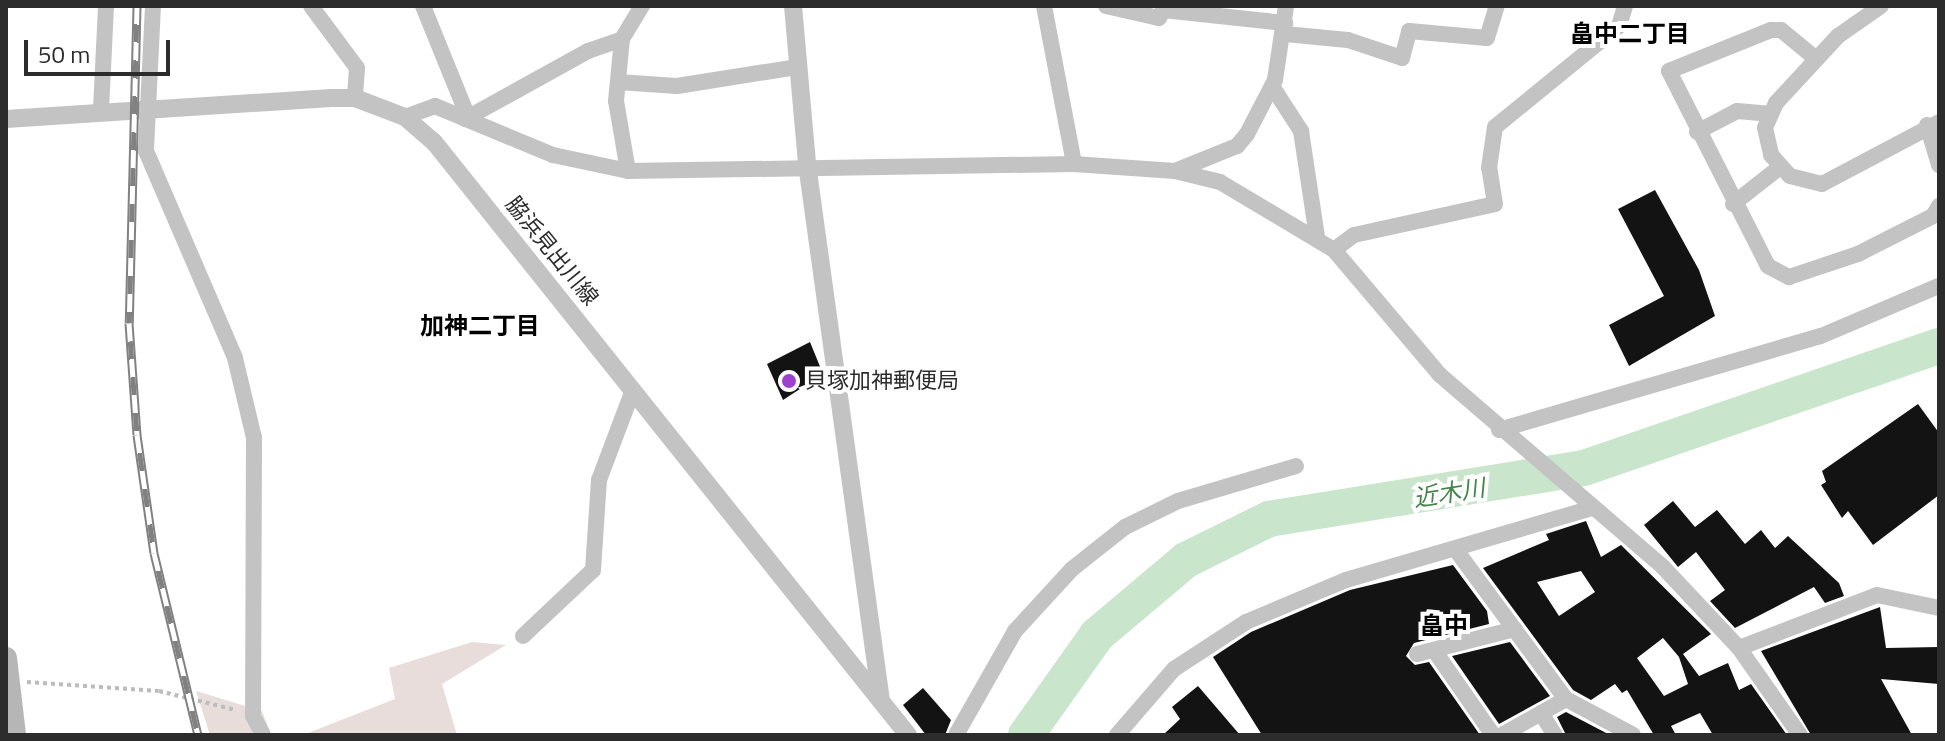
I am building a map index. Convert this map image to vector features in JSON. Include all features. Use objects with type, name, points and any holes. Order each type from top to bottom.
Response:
[{"type":"main road","points":[[7,670],[15,735]]},
{"type":"street","points":[[101,109],[106,6]]},
{"type":"street","points":[[153,6],[145,107],[146,151],[248,398],[254,438],[253,716],[263,735]]},
{"type":"street","points":[[311,6],[357,68],[355,98]]},
{"type":"street","points":[[423,6],[467,118]]},
{"type":"street","points":[[628,171],[618,82],[622,39],[642,6]]},
{"type":"street","points":[[793,6],[807,164],[881,701]]},
{"type":"street","points":[[1044,6],[1074,164]]},
{"type":"street","points":[[1106,6],[1159,18],[1164,8],[1285,21],[1402,58],[1409,31],[1487,38],[1497,6]]},
{"type":"street","points":[[1334,250],[1354,235],[1495,204],[1489,168],[1495,127],[1619,26],[1625,6]]},
{"type":"street","points":[[1876,7],[1815,58],[1769,114],[1765,141],[1780,167],[1804,182],[1822,184],[1933,124],[1939,165]]},
{"type":"street","points":[[1175,171],[1237,146],[1272,86],[1285,21]]},
{"type":"street","points":[[1815,58],[1781,30],[1771,30],[1674,64],[1669,77],[1768,266],[1789,277],[1858,254],[1933,216],[1939,206]]},
{"type":"street","points":[[467,118],[588,51],[622,39]]},
{"type":"street","points":[[618,82],[677,86],[797,67]]},
{"type":"street","points":[[1272,86],[1301,131],[1317,237]]},
{"type":"street","name":"脇浜見出川線","points":[[6,119],[101,109],[355,98],[405,117],[434,142],[908,735]]},
{"type":"street","points":[[405,117],[435,106],[553,155],[628,171],[807,164],[1074,164],[1175,171],[1220,182],[1317,237],[1334,250],[1440,375],[1503,433],[1663,567],[1739,648],[1800,735]]},
{"type":"street","points":[[1697,132],[1737,111],[1769,114]]},
{"type":"street","points":[[1733,204],[1780,167]]},
{"type":"street","points":[[1503,433],[1821,336],[1939,286]]},
{"type":"street","points":[[523,636],[593,570],[599,480],[633,390]]},
{"type":"street","points":[[956,735],[1015,631],[1072,569],[1125,527],[1178,501],[1296,466]]},
{"type":"street","points":[[1117,735],[1174,669],[1246,622],[1346,580],[1456,550],[1589,505]]},
{"type":"street","points":[[1456,550],[1566,699],[1633,735]]},
{"type":"street","points":[[1739,648],[1877,595],[1939,608]]},
{"type":"street","points":[[1493,735],[1426,652],[1515,629]]},
{"type":"street","points":[[1502,735],[1566,699]]},
{"type":"street","points":[[1541,713],[1555,735]]},
{"type":"path","points":[[7,670],[159,691],[253,716]]},
{"type":"shaded area","points":[[472,642],[506,645],[442,684],[457,735],[303,735],[395,699],[389,668]]},
{"type":"shaded area","points":[[196,691],[262,711],[271,735],[210,735]]},
{"type":"building","points":[[1655,190],[1699,270],[1715,316],[1629,366],[1609,325],[1664,296],[1618,209]]},
{"type":"building","points":[[810,342],[823,374],[783,400],[767,364]]},
{"type":"building","points":[[1918,404],[1939,433],[1939,495],[1873,545],[1848,511],[1842,518],[1821,485],[1826,482],[1822,471]]},
{"type":"building","points":[[1673,501],[1695,527],[1717,510],[1745,544],[1761,530],[1775,548],[1788,536],[1839,583],[1844,596],[1825,603],[1814,587],[1735,628],[1710,601],[1725,590],[1696,552],[1678,567],[1644,525]]},
{"type":"building","points":[[1586,521],[1601,557],[1621,545],[1711,634],[1683,654],[1699,676],[1728,663],[1739,690],[1751,684],[1787,735],[1713,735],[1700,713],[1671,726],[1676,735],[1654,735],[1627,690],[1622,693],[1615,684],[1591,700],[1573,690],[1483,568],[1549,540],[1546,534]],"holes":[[[1581,571],[1595,592],[1559,616],[1537,582]],[[1663,638],[1679,657],[1688,684],[1664,696],[1637,658]]]},
{"type":"building","points":[[1453,565],[1487,611],[1489,624],[1414,643],[1406,656],[1415,665],[1429,662],[1480,735],[1262,735],[1213,657],[1251,632],[1350,590]]},
{"type":"building","points":[[1880,607],[1886,648],[1939,647],[1939,684],[1881,679],[1912,735],[1811,735],[1761,651]]},
{"type":"building","points":[[1510,642],[1550,696],[1499,724],[1452,656]]},
{"type":"building","points":[[1198,686],[1240,735],[1163,735],[1180,719],[1172,707]]},
{"type":"building","points":[[923,688],[951,720],[945,735],[926,735],[903,705]]},
{"type":"building","points":[[1566,712],[1610,735],[1566,735],[1557,717]]},
{"type":"waterway","name":"近木川","points":[[1026,735],[1097,635],[1186,560],[1269,519],[1584,468],[1939,346]]},
{"type":"railway","points":[[137,6],[129,323],[137,435],[154,553],[198,735]]},
{"type":"place","name":"貝塚加神郵便局","points":[[789,381]]},
{"type":"district","name":"畠中二丁目","points":[[1630,34]]},
{"type":"district","name":"加神二丁目","points":[[480,326]]},
{"type":"district","name":"畠中","points":[[1444,626]]}]
